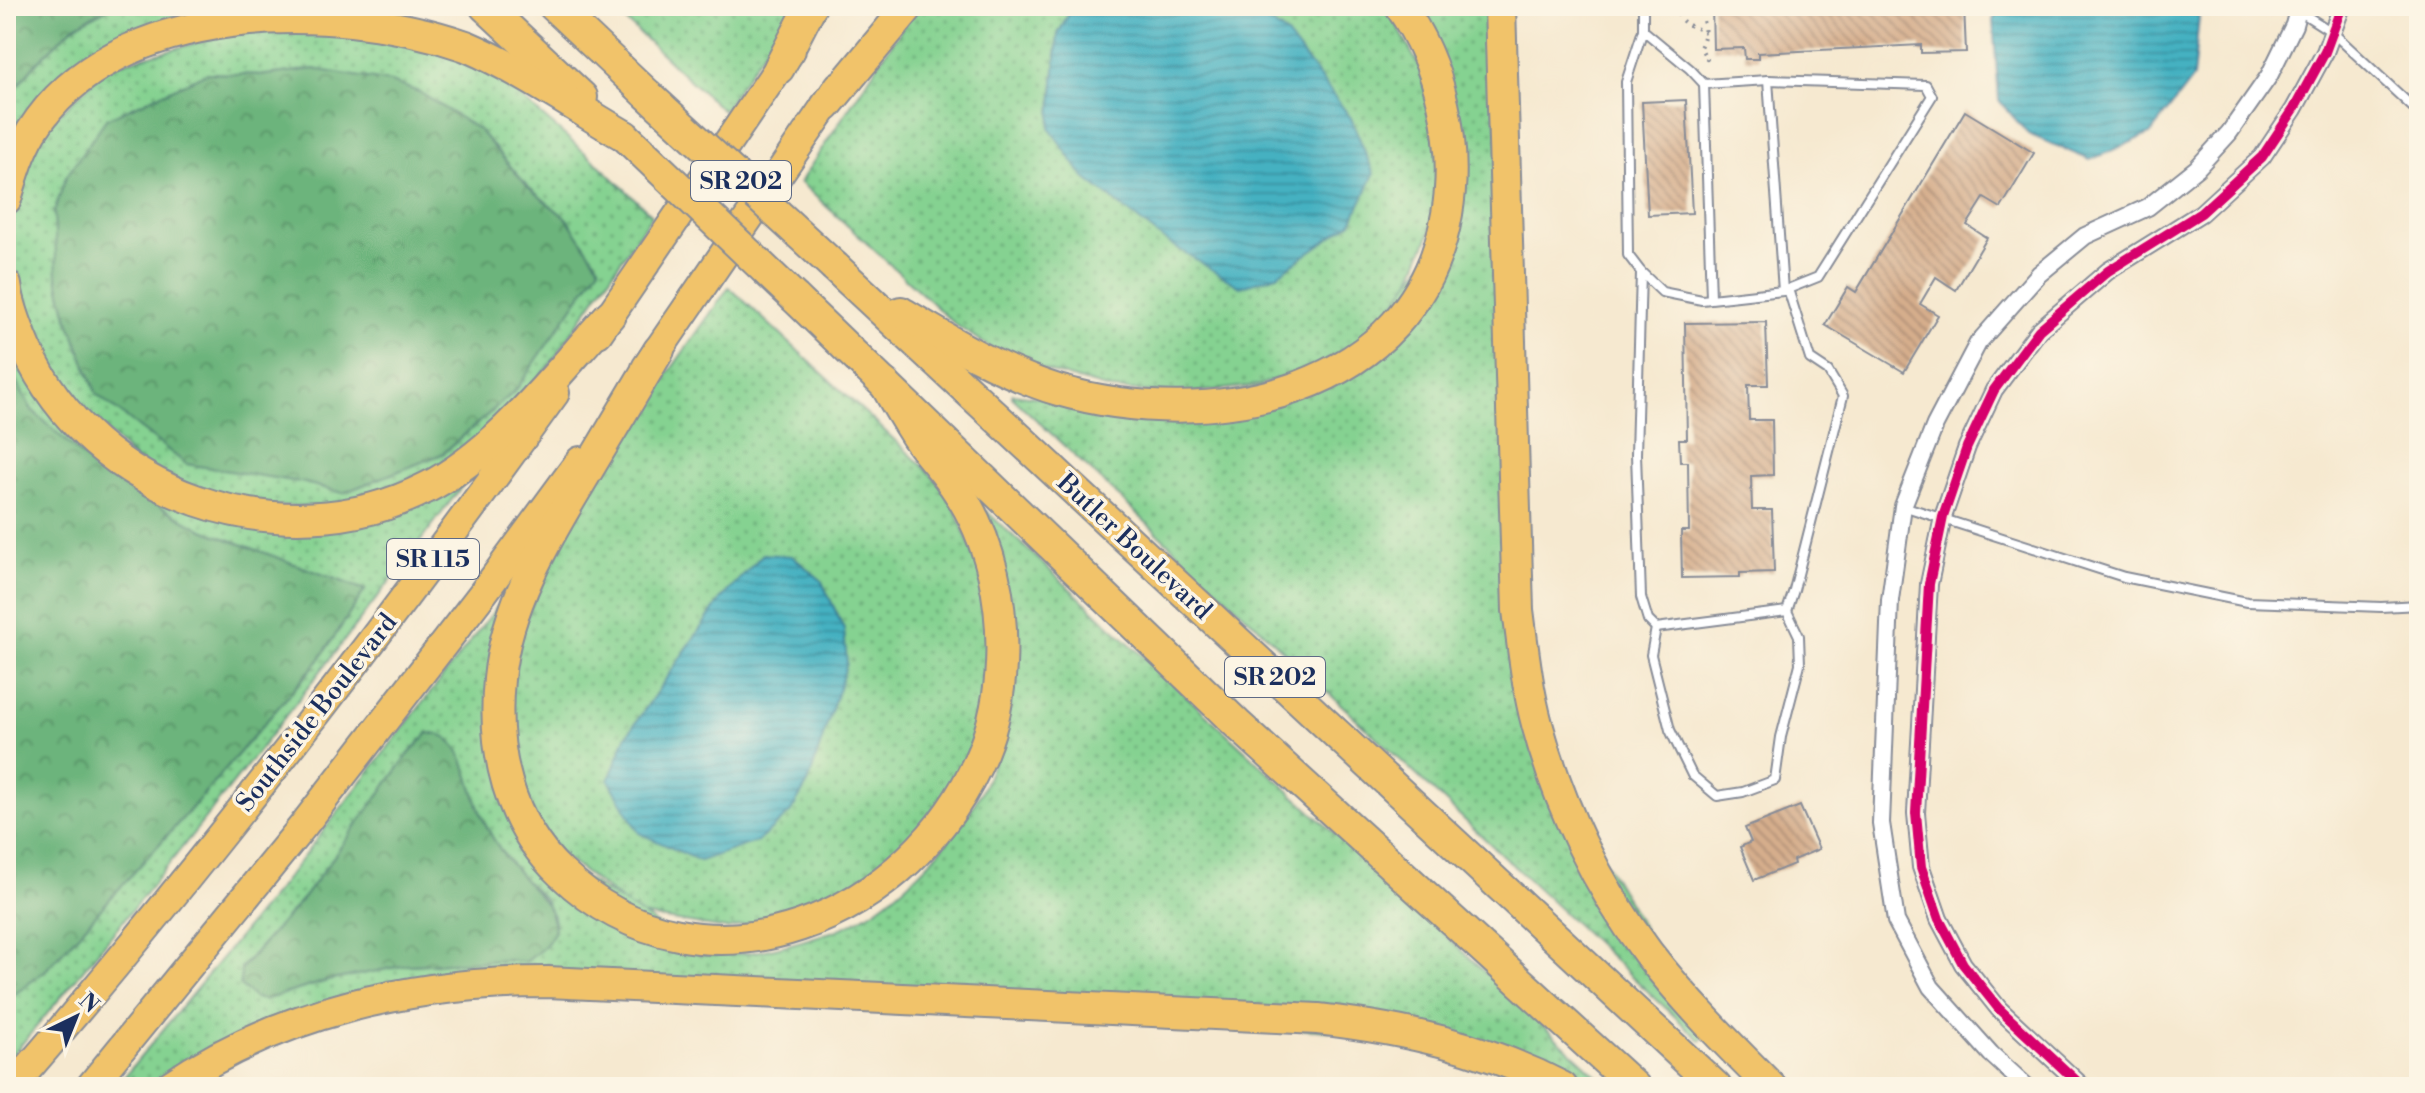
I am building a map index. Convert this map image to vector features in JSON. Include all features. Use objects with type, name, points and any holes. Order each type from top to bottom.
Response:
[{"type":"highway","name":"SR 202","points":[[485,6],[795,298],[1237,724],[1635,1087]]},
{"type":"highway","name":"Butler Boulevard","points":[[554,6],[1716,1087]]},
{"type":"highway","points":[[569,6],[589,39]]},
{"type":"highway","points":[[779,68],[811,6]]},
{"type":"highway","name":"Southside Boulevard","points":[[12,1087],[130,946],[370,643],[610,315],[820,6]]},
{"type":"highway","name":"SR 115","points":[[90,1087],[322,802],[483,593],[659,350],[891,6]]},
{"type":"highway","points":[[826,106],[909,6]]},
{"type":"highway","points":[[835,267],[891,306],[964,349],[1026,378],[1087,397],[1154,406],[1215,405],[1271,396],[1302,387],[1358,357],[1380,339],[1416,297],[1440,248],[1451,192],[1451,160],[1442,101],[1421,42],[1400,6]]},
{"type":"highway","points":[[1500,6],[1518,610],[1528,685],[1537,724],[1565,806],[1621,915],[1682,995],[1771,1087]]},
{"type":"highway","points":[[6,199],[16,163],[32,130],[52,103],[102,58],[139,39],[194,21],[236,13],[304,10],[341,13],[381,19],[424,31],[466,46],[505,66],[625,136]]},
{"type":"highway","points":[[6,285],[9,302],[35,367],[73,421],[100,447],[131,469],[193,500],[227,511],[265,516],[329,516],[360,511],[423,490],[455,473],[515,419],[610,315]]},
{"type":"highway","points":[[659,350],[561,515],[525,585],[503,651],[498,734],[507,785],[516,809],[527,830],[555,867],[573,885],[610,911],[650,929],[685,937],[723,940],[779,932],[805,925],[855,901],[901,868],[923,847],[957,801],[985,748],[998,693],[1001,663],[1001,634],[993,574],[970,512],[885,384]]},
{"type":"highway","points":[[169,1087],[241,1047],[341,1008],[440,987],[510,982],[1318,1019],[1382,1027],[1438,1039],[1492,1056],[1562,1087]]},
{"type":"street","points":[[2083,1087],[1999,1009],[1963,964],[1939,919],[1921,867],[1916,813],[1928,599],[1943,517],[1967,447],[1994,390],[2039,330],[2108,271],[2201,213],[2262,157],[2294,109],[2325,52],[2342,6]]},
{"type":"street","points":[[2027,1087],[1991,1054],[1931,987],[1896,921],[1881,823],[1890,600],[1903,506],[1935,425],[1978,343],[2039,274],[2085,236],[2148,207],[2197,168],[2229,133],[2269,76],[2299,8]]},
{"type":"lane","points":[[1643,6],[1643,30],[1626,82],[1628,255],[1662,292],[1702,300],[1786,290],[1818,277],[1932,96],[1926,85],[1768,80],[1704,84]]},
{"type":"lane","points":[[2299,8],[2332,32],[2419,113]]},
{"type":"lane","points":[[1643,30],[1704,84],[1711,298]]},
{"type":"lane","points":[[1656,628],[1651,655],[1670,730],[1692,775],[1717,796],[1743,792],[1775,780],[1781,737],[1800,664],[1799,636],[1787,611],[1843,396],[1828,371],[1810,359],[1786,290],[1768,80]]},
{"type":"lane","points":[[1641,272],[1636,454],[1641,597],[1648,620],[1656,628]]},
{"type":"lane","points":[[1903,506],[2124,577],[2247,602],[2381,607],[2419,605]]},
{"type":"lane","points":[[1656,628],[1787,611]]},
{"type":"path","points":[[1677,6],[1679,20],[1705,32]]},
{"type":"path","points":[[1690,69],[1707,59],[1700,47],[1705,38],[1705,23],[1698,6]]},
{"type":"green space","points":[[6,6],[111,6],[73,27],[37,62],[6,100]]},
{"type":"green space","points":[[111,6],[203,6],[149,25],[103,47],[6,167],[6,100],[37,62],[73,27]]},
{"type":"green space","points":[[610,6],[794,6],[723,111]]},
{"type":"green space","points":[[920,6],[1073,6],[1058,34],[1050,129],[1287,35],[1248,6],[1387,6],[1423,74],[1440,156],[1435,221],[1404,295],[1368,335],[1322,363],[1259,385],[1182,394],[1109,389],[1024,364],[997,352],[956,325],[800,182],[902,28]]},
{"type":"green space","points":[[1408,6],[1490,6],[1531,733],[1705,1036],[1701,1041],[1012,397],[1012,394],[1131,409],[1340,374],[1452,226]]},
{"type":"green space","points":[[290,18],[445,52],[498,78],[652,215],[547,369],[453,462],[337,506],[230,506],[141,464],[55,383],[14,289],[11,231],[16,191],[45,128],[109,66]],"holes":[[[314,69],[479,130],[528,187],[567,219],[516,390],[443,454],[343,493],[305,483],[97,395],[67,316],[57,277],[207,73],[266,75]]]},
{"type":"green space","points":[[314,69],[391,82],[419,92],[479,130],[528,187],[567,219],[600,267],[516,390],[442,454],[343,493],[305,483],[186,464],[97,395],[67,316],[57,277],[54,212],[66,177],[106,119],[207,73],[266,75]]},
{"type":"green space","points":[[729,287],[928,471],[950,497],[981,573],[987,624],[987,666],[981,711],[964,767],[911,842],[860,883],[800,914],[726,929],[641,915],[557,852],[516,783],[508,709],[519,633],[582,496]],"holes":[[[763,554],[821,580],[844,629],[824,730],[808,783],[626,737],[721,599]]]},
{"type":"green space","points":[[6,322],[43,398],[233,524],[466,481],[240,775],[6,1063],[6,1001],[45,970],[190,810],[319,660],[365,590],[203,530],[102,474],[32,410],[6,363]]},
{"type":"green space","points":[[6,363],[32,410],[102,474],[203,530],[365,590],[319,660],[190,810],[45,971],[6,1001],[10,846],[6,800]]},
{"type":"green space","points":[[986,511],[1609,1087],[1591,1087],[1560,1070],[1472,1039],[439,979],[157,1087],[116,1087],[279,888],[504,598],[492,650],[525,841],[699,950],[700,955],[739,954],[789,945],[837,930],[878,908],[917,875],[951,837],[978,798],[995,759]],"holes":[[[428,733],[467,774],[480,815],[496,846],[524,880],[544,898],[553,916],[555,931],[526,962],[507,960],[407,965],[327,981],[285,994],[241,968],[304,897],[409,754]]]},
{"type":"green space","points":[[428,733],[444,736],[454,744],[493,839],[547,906],[555,931],[546,945],[526,962],[507,960],[407,965],[327,981],[264,1000],[255,998],[240,986],[241,969],[304,897],[409,754]]},
{"type":"water","points":[[1073,6],[1248,6],[1287,35],[1351,118],[1374,174],[1352,222],[1277,275],[1240,287],[1164,240],[1084,177],[1050,129],[1058,34]]},
{"type":"water","points":[[2000,6],[2200,6],[2193,78],[2150,134],[2090,160],[2028,134],[1999,100],[1993,20]]},
{"type":"water","points":[[763,554],[792,556],[821,580],[844,629],[847,663],[808,783],[790,813],[758,841],[700,861],[639,833],[609,780],[626,737],[721,599]]},
{"type":"building","points":[[1712,6],[1964,6],[1966,52],[1921,53],[1921,45],[1758,53],[1758,59],[1745,59],[1744,48],[1713,49]]},
{"type":"building","points":[[1686,100],[1692,213],[1648,215],[1642,102]]},
{"type":"building","points":[[1965,111],[2034,153],[2001,208],[1984,198],[1967,225],[1987,238],[1956,290],[1936,277],[1920,304],[1938,315],[1904,372],[1825,325],[1848,287],[1856,292]]},
{"type":"building","points":[[1766,322],[1768,385],[1748,385],[1749,420],[1772,420],[1773,475],[1751,476],[1752,510],[1772,510],[1774,572],[1740,573],[1740,577],[1682,578],[1681,531],[1689,531],[1688,462],[1680,462],[1679,439],[1687,439],[1685,323]]},
{"type":"building","points":[[1800,806],[1819,849],[1793,860],[1794,864],[1754,880],[1740,847],[1751,842],[1745,828]]},
{"type":"cycle path","points":[[2083,1087],[1999,1009],[1963,964],[1939,919],[1921,867],[1916,813],[1929,584],[1943,517],[1967,447],[1994,390],[2039,330],[2108,271],[2201,213],[2262,157],[2294,109],[2325,52],[2342,6]]}]
